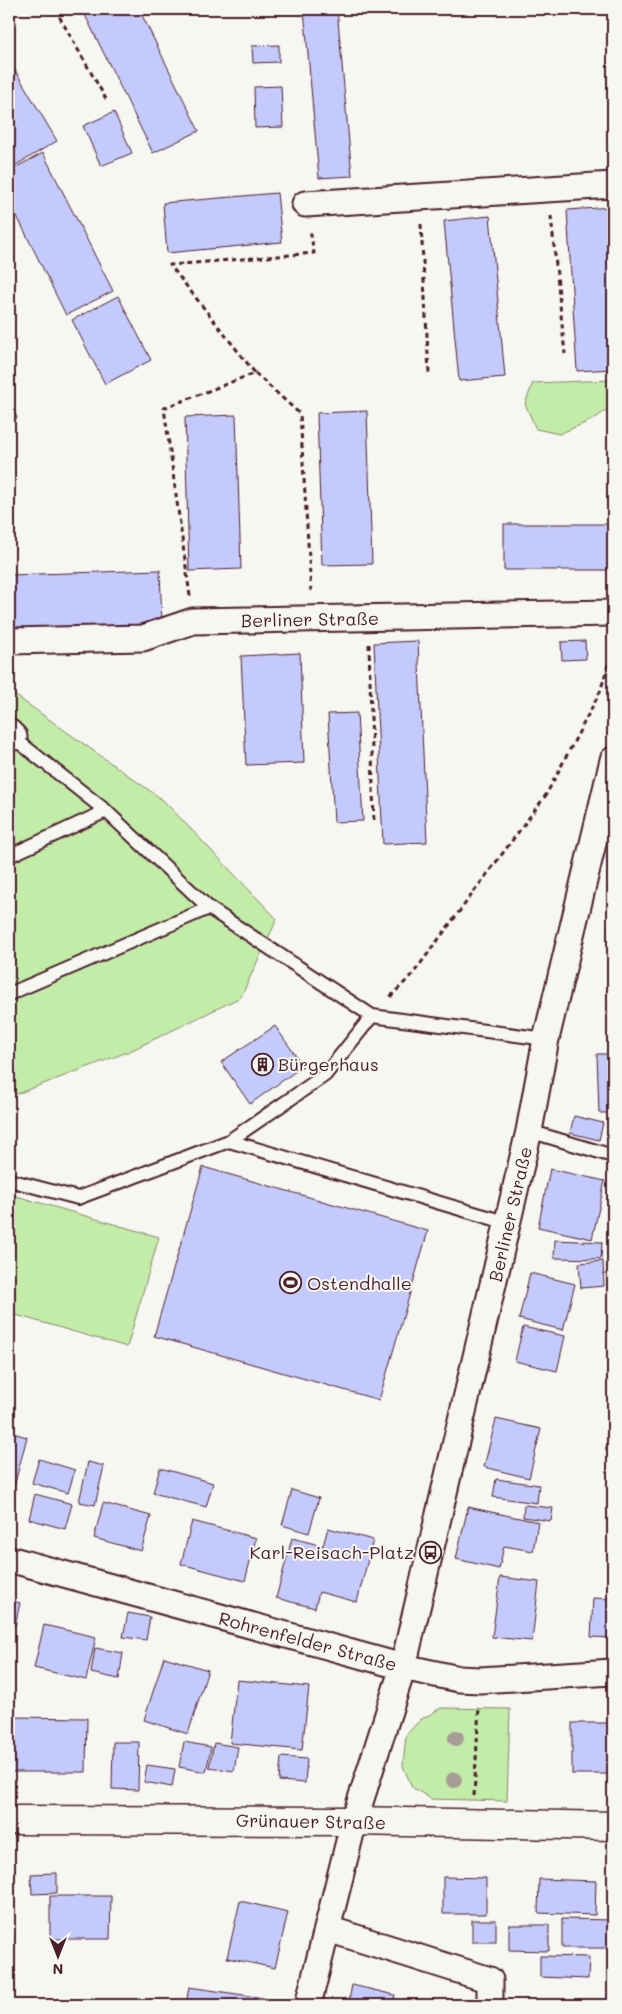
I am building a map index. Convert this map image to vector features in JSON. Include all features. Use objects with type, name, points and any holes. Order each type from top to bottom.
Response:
[{"type":"street","points":[[305,204],[613,185]]},
{"type":"street","name":"Berliner Straße","points":[[10,641],[143,638],[193,621],[613,613]]},
{"type":"street","name":"Berliner Straße","points":[[403,1667],[529,1131],[546,1039],[613,760]]},
{"type":"street","name":"Rohrenfelder Straße","points":[[9,1559],[403,1667],[460,1679],[480,1680],[613,1672]]},
{"type":"street","points":[[308,2005],[354,1821],[403,1667]]},
{"type":"street","name":"Grünauer Straße","points":[[9,1820],[354,1821],[613,1826]]},
{"type":"street","points":[[328,1929],[490,1980],[490,2005]]},
{"type":"lane","points":[[10,735],[106,811],[208,908],[372,1016],[546,1039]]},
{"type":"lane","points":[[9,856],[106,811]]},
{"type":"lane","points":[[9,994],[208,908]]},
{"type":"lane","points":[[9,1180],[78,1198],[229,1141],[325,1075],[372,1016]]},
{"type":"lane","points":[[529,1131],[613,1156]]},
{"type":"lane","points":[[229,1141],[508,1223]]},
{"type":"path","points":[[54,9],[106,98]]},
{"type":"path","points":[[548,189],[565,354]]},
{"type":"path","points":[[419,197],[429,373]]},
{"type":"path","points":[[305,204],[314,253],[170,265],[255,373],[300,414],[313,619]]},
{"type":"path","points":[[193,621],[164,408],[255,373]]},
{"type":"path","points":[[368,618],[374,823]]},
{"type":"path","points":[[372,1016],[412,975],[546,795],[600,692],[613,649]]},
{"type":"path","points":[[472,1824],[480,1680]]},
{"type":"green space","points":[[613,380],[612,407],[592,420],[559,434],[536,429],[525,404],[533,383]]},
{"type":"green space","points":[[9,691],[163,800],[277,919],[241,997],[130,1051],[9,1097]]},
{"type":"green space","points":[[9,1194],[159,1237],[127,1347],[9,1313]]},
{"type":"green space","points":[[441,1708],[510,1709],[507,1801],[431,1799],[412,1787],[403,1766],[406,1735],[420,1720]]},
{"type":"building","points":[[82,9],[139,9],[199,131],[153,153]]},
{"type":"building","points":[[304,9],[337,9],[352,176],[319,178]]},
{"type":"building","points":[[279,45],[279,62],[253,63],[252,46]]},
{"type":"building","points":[[9,60],[57,141],[16,165],[9,153]]},
{"type":"building","points":[[281,86],[283,127],[255,128],[254,87]]},
{"type":"building","points":[[114,112],[132,153],[101,166],[83,126]]},
{"type":"building","points":[[43,153],[113,291],[66,315],[9,200],[9,171]]},
{"type":"building","points":[[277,193],[282,242],[167,253],[163,203]]},
{"type":"building","points":[[613,207],[613,369],[577,371],[567,210]]},
{"type":"building","points":[[490,216],[505,377],[459,381],[444,221]]},
{"type":"building","points":[[118,296],[151,360],[105,384],[72,320]]},
{"type":"building","points":[[9,400],[17,418],[9,422]]},
{"type":"building","points":[[367,411],[372,564],[322,565],[317,413]]},
{"type":"building","points":[[236,415],[241,569],[189,571],[185,417]]},
{"type":"building","points":[[504,524],[613,524],[613,570],[504,570]]},
{"type":"building","points":[[160,570],[162,624],[9,629],[9,575]]},
{"type":"building","points":[[418,641],[427,842],[383,844],[374,643]]},
{"type":"building","points":[[585,641],[586,659],[562,660],[561,642]]},
{"type":"building","points":[[300,653],[304,763],[246,765],[241,656]]},
{"type":"building","points":[[357,713],[363,821],[334,822],[328,714]]},
{"type":"building","name":"Bürgerhaus","points":[[275,1026],[303,1066],[250,1104],[221,1062]]},
{"type":"building","points":[[597,1054],[613,1054],[613,1113],[599,1113]]},
{"type":"building","points":[[574,1116],[603,1123],[599,1140],[570,1133]]},
{"type":"building","name":"Ostendhalle","points":[[203,1167],[428,1231],[379,1400],[154,1336]]},
{"type":"building","points":[[550,1169],[605,1181],[592,1239],[538,1227]]},
{"type":"building","points":[[555,1240],[602,1242],[601,1259],[554,1258]]},
{"type":"building","points":[[603,1261],[604,1286],[581,1288],[579,1263]]},
{"type":"building","points":[[530,1273],[575,1284],[563,1330],[519,1319]]},
{"type":"building","points":[[523,1327],[565,1336],[557,1371],[515,1361]]},
{"type":"building","points":[[496,1419],[541,1429],[529,1478],[484,1467]]},
{"type":"building","points":[[9,1432],[27,1437],[9,1506]]},
{"type":"building","points":[[613,1443],[613,1459],[605,1449]]},
{"type":"building","points":[[39,1459],[75,1470],[68,1493],[32,1483]]},
{"type":"building","points":[[88,1462],[104,1466],[95,1505],[79,1502]]},
{"type":"building","points":[[160,1468],[213,1483],[206,1507],[153,1493]]},
{"type":"building","points":[[496,1479],[539,1485],[537,1503],[493,1497]]},
{"type":"building","points":[[292,1490],[319,1498],[309,1533],[282,1525]]},
{"type":"building","points":[[35,1494],[72,1504],[65,1529],[29,1519]]},
{"type":"building","points":[[103,1503],[151,1516],[141,1551],[94,1538]]},
{"type":"building","points":[[524,1505],[553,1508],[551,1521],[523,1517]]},
{"type":"building","points":[[468,1507],[538,1522],[533,1551],[504,1546],[499,1569],[456,1559]]},
{"type":"building","points":[[192,1521],[256,1538],[245,1581],[181,1564]]},
{"type":"building","points":[[328,1528],[373,1540],[357,1602],[319,1592],[315,1608],[276,1598],[292,1538],[323,1546]]},
{"type":"building","points":[[500,1577],[539,1582],[532,1641],[492,1637]]},
{"type":"building","points":[[593,1598],[613,1599],[613,1638],[591,1637]]},
{"type":"building","points":[[9,1600],[20,1603],[15,1626],[9,1624]]},
{"type":"building","points":[[128,1613],[150,1617],[146,1640],[123,1637]]},
{"type":"building","points":[[44,1625],[96,1637],[86,1680],[34,1668]]},
{"type":"building","points":[[95,1648],[123,1653],[119,1679],[91,1673]]},
{"type":"building","points":[[164,1657],[208,1670],[188,1734],[144,1720]]},
{"type":"building","points":[[237,1680],[309,1687],[302,1750],[230,1743]]},
{"type":"building","points":[[11,1717],[87,1718],[86,1772],[11,1772]]},
{"type":"building","points":[[572,1723],[613,1723],[613,1774],[572,1774]]},
{"type":"building","points":[[113,1742],[139,1742],[138,1790],[112,1789]]},
{"type":"building","points":[[184,1742],[211,1747],[206,1772],[179,1767]]},
{"type":"building","points":[[214,1743],[238,1747],[234,1771],[209,1767]]},
{"type":"building","points":[[281,1757],[307,1759],[305,1783],[279,1781]]},
{"type":"building","points":[[147,1765],[175,1769],[172,1787],[144,1782]]},
{"type":"building","points":[[57,1873],[57,1893],[32,1894],[31,1874]]},
{"type":"building","points":[[443,1877],[486,1878],[486,1914],[443,1914]]},
{"type":"building","points":[[539,1879],[596,1881],[595,1915],[538,1913]]},
{"type":"building","points":[[50,1896],[111,1896],[110,1939],[50,1939]]},
{"type":"building","points":[[240,1901],[288,1912],[275,1968],[227,1958]]},
{"type":"building","points":[[9,1908],[11,1908],[10,1956],[9,1956]]},
{"type":"building","points":[[562,1919],[613,1920],[613,1948],[562,1948]]},
{"type":"building","points":[[472,1920],[496,1920],[496,1942],[472,1942]]},
{"type":"building","points":[[509,1925],[549,1925],[549,1951],[509,1950]]},
{"type":"building","points":[[540,1956],[589,1957],[588,1979],[540,1977]]},
{"type":"building","points":[[352,1985],[395,1995],[393,2005],[348,2005]]},
{"type":"building","points":[[189,1987],[264,1998],[263,2005],[186,2005]]},
{"type":"place","name":"Bürgerhaus","points":[[262,1064]]},
{"type":"place","name":"Ostendhalle","points":[[291,1283]]},
{"type":"place","name":"Karl-Reisach-Platz","points":[[430,1552]]}]
